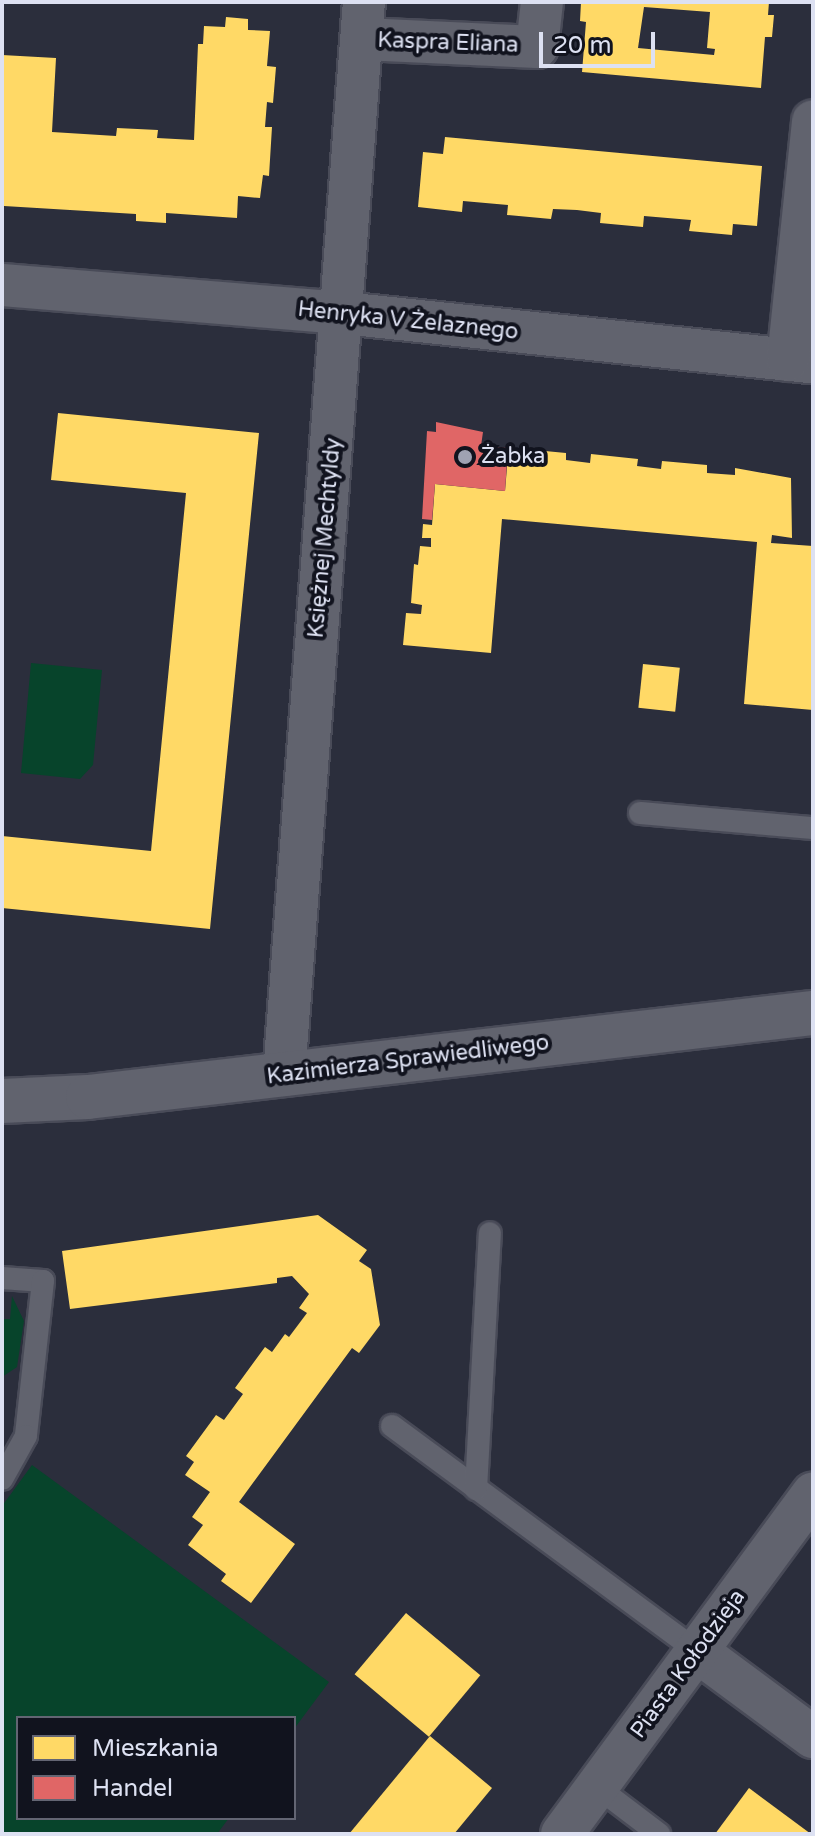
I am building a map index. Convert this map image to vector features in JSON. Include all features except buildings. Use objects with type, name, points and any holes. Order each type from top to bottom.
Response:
[{"type":"street","name":"Kaspra Eliana","points":[[363,21],[537,47],[542,2]]},
{"type":"street","name":"Księżnej Mechtyldy","points":[[284,1075],[363,21]]},
{"type":"street","points":[[801,361],[813,121]]},
{"type":"street","name":"Henryka V Żelaznego","points":[[2,285],[343,313],[801,361]]},
{"type":"street","name":"Kazimierza Sprawiedliwego","points":[[2,1101],[284,1075],[813,1013]]},
{"type":"street","name":"Piasta Kołodzieja","points":[[562,1834],[811,1499]]},
{"type":"street","points":[[698,1652],[813,1737]]},
{"type":"lane","points":[[640,813],[813,828]]},
{"type":"lane","points":[[476,1489],[490,1233]]},
{"type":"lane","points":[[2,1278],[43,1281],[26,1436],[2,1479]]},
{"type":"lane","points":[[392,1426],[698,1652]]},
{"type":"lane","points":[[597,1787],[659,1834]]},
{"type":"green space","points":[[31,663],[102,670],[93,765],[80,779],[21,773]]},
{"type":"green space","points":[[12,1296],[24,1321],[17,1367],[2,1377],[2,1319],[10,1319]]},
{"type":"green space","points":[[32,1465],[329,1682],[296,1726],[296,1716],[16,1716],[16,1820],[228,1820],[217,1834],[2,1834],[2,1506]]},
{"type":"place","name":"Żabka","points":[[465,457]]}]
